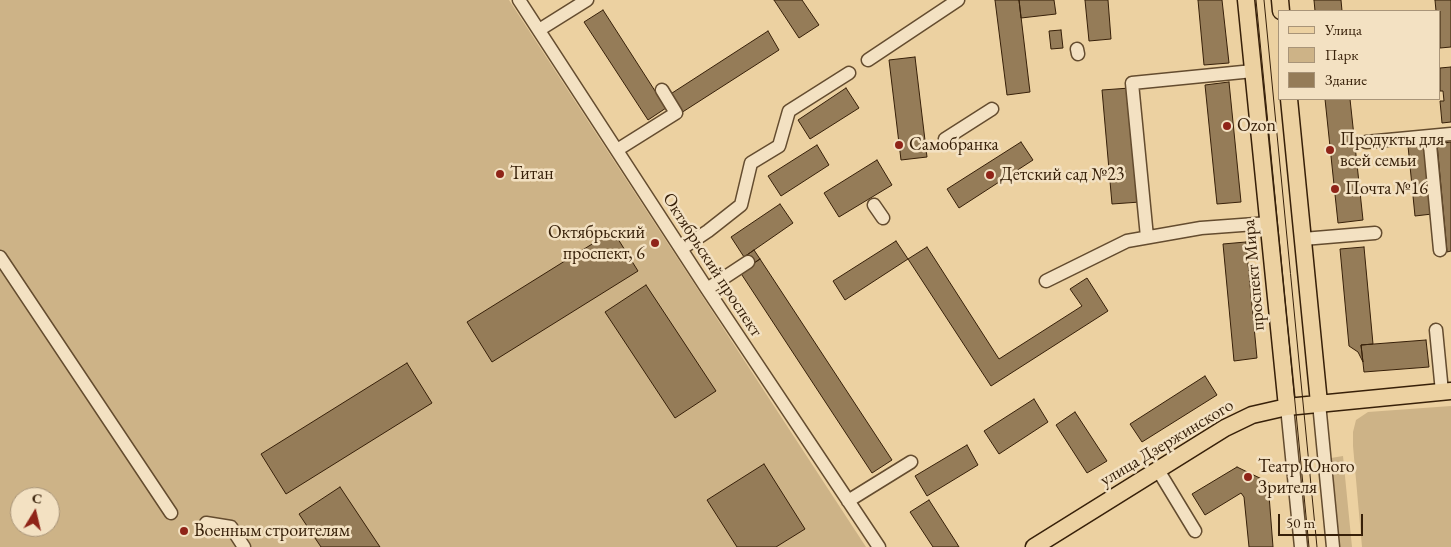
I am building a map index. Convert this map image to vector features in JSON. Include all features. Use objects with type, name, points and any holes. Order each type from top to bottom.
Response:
[{"type":"main road","name":"проспект Мира","points":[[1246,0],[1287,407]]},
{"type":"main road","points":[[1289,100],[1319,403]]},
{"type":"main road","name":"улица Дзержинского","points":[[1034,547],[1225,428],[1252,416],[1287,407],[1446,391]]},
{"type":"street","name":"Октябрьский проспект","points":[[519,0],[707,290],[879,547]]},
{"type":"street","points":[[539,30],[587,0]]},
{"type":"street","points":[[868,60],[958,0]]},
{"type":"street","points":[[1147,237],[1132,83],[1253,71]]},
{"type":"street","points":[[681,249],[741,205],[751,163],[779,146],[789,111],[849,73]]},
{"type":"street","points":[[617,150],[676,113],[662,90]]},
{"type":"street","points":[[945,139],[992,109]]},
{"type":"street","points":[[1366,142],[1451,134]]},
{"type":"street","points":[[1430,145],[1440,250]]},
{"type":"street","points":[[874,205],[883,218]]},
{"type":"street","points":[[1046,281],[1127,241],[1201,228],[1269,223]]},
{"type":"street","points":[[1303,239],[1375,233]]},
{"type":"street","points":[[0,257],[171,513]]},
{"type":"street","points":[[707,290],[748,262]]},
{"type":"street","points":[[1436,330],[1446,391]]},
{"type":"street","points":[[1319,403],[1333,547]]},
{"type":"street","name":"проспект Мира","points":[[1287,407],[1301,547]]},
{"type":"street","points":[[848,500],[911,462]]},
{"type":"street","points":[[1158,470],[1195,531]]},
{"type":"street","points":[[206,523],[231,527],[244,547]]},
{"type":"green space","points":[[0,0],[509,0],[866,547],[0,547]]},
{"type":"green space","points":[[1451,406],[1451,547],[1362,547],[1353,446],[1353,432],[1356,420],[1368,412]]},
{"type":"green space","points":[[1343,456],[1352,547],[1340,547],[1331,458]]},
{"type":"building","points":[[774,0],[802,0],[819,25],[799,38]]},
{"type":"building","points":[[995,0],[1019,0],[1030,92],[1007,95]]},
{"type":"building","points":[[1019,0],[1054,0],[1056,14],[1021,18]]},
{"type":"building","points":[[1085,0],[1108,0],[1111,39],[1089,41]]},
{"type":"building","points":[[1198,0],[1222,0],[1229,63],[1204,65]]},
{"type":"building","points":[[1314,0],[1341,0],[1342,10],[1315,10]]},
{"type":"building","points":[[1435,0],[1451,0],[1451,47],[1441,48],[1441,10],[1436,10]]},
{"type":"building","points":[[603,10],[666,108],[648,120],[584,22]]},
{"type":"building","points":[[1061,30],[1063,48],[1051,49],[1049,31]]},
{"type":"building","points":[[768,31],[779,50],[681,113],[669,95]]},
{"type":"building","points":[[915,57],[927,157],[901,160],[889,60]]},
{"type":"building","points":[[1451,67],[1451,122],[1442,123],[1440,101],[1444,101],[1443,91],[1441,91],[1441,68]]},
{"type":"building","points":[[1229,82],[1241,202],[1217,204],[1205,85]]},
{"type":"building","points":[[846,88],[859,108],[810,139],[798,120]]},
{"type":"building","points":[[1130,88],[1140,202],[1112,204],[1102,90]]},
{"type":"building","points":[[1325,100],[1350,100],[1363,220],[1338,223]]},
{"type":"building","name":"Детский сад №23","points":[[1021,142],[1033,160],[959,208],[947,189]]},
{"type":"building","points":[[1451,142],[1451,251],[1447,252],[1437,144]]},
{"type":"building","points":[[817,145],[829,165],[781,196],[768,176]]},
{"type":"building","points":[[1425,145],[1432,214],[1415,216],[1408,146]]},
{"type":"building","points":[[877,160],[892,185],[839,217],[824,193]]},
{"type":"building","points":[[780,204],[793,223],[744,257],[731,237]]},
{"type":"building","points":[[613,231],[638,271],[492,362],[467,322]]},
{"type":"building","points":[[896,241],[908,259],[845,300],[833,281]]},
{"type":"building","points":[[1246,242],[1257,358],[1234,361],[1223,244]]},
{"type":"building","points":[[927,247],[999,359],[1082,306],[1070,289],[1087,278],[1108,311],[991,386],[908,259]]},
{"type":"building","points":[[1364,247],[1373,344],[1361,345],[1363,362],[1358,352],[1349,346],[1340,249]]},
{"type":"building","points":[[754,250],[760,259],[750,266],[744,257]]},
{"type":"building","points":[[760,259],[892,460],[872,473],[740,272]]},
{"type":"building","points":[[646,285],[716,391],[675,418],[605,312]]},
{"type":"building","points":[[1426,340],[1429,367],[1364,372],[1361,345]]},
{"type":"building","points":[[407,363],[432,403],[286,494],[261,454]]},
{"type":"building","points":[[1205,376],[1217,395],[1142,442],[1130,424]]},
{"type":"building","points":[[1034,399],[1048,422],[999,454],[984,431]]},
{"type":"building","points":[[1075,412],[1107,461],[1087,473],[1056,425]]},
{"type":"building","points":[[967,445],[978,465],[927,496],[915,476]]},
{"type":"building","points":[[764,464],[805,529],[776,547],[737,547],[707,500]]},
{"type":"building","points":[[1237,467],[1268,482],[1273,547],[1249,547],[1244,497],[1241,493],[1205,515],[1192,494]]},
{"type":"building","points":[[340,487],[380,547],[321,547],[299,514]]},
{"type":"building","points":[[929,500],[959,547],[933,547],[910,512]]},
{"type":"tram line","points":[[1256,0],[1309,547]]},
{"type":"tram line","points":[[1264,0],[1317,547]]},
{"type":"place","name":"Ozon","points":[[1227,126]]},
{"type":"place","name":"Самобранка","points":[[899,145]]},
{"type":"place","name":"Продукты для всей семьи","points":[[1330,150]]},
{"type":"place","name":"Титан","points":[[500,174]]},
{"type":"place","name":"Детский сад №23","points":[[990,175]]},
{"type":"place","name":"Почта №16","points":[[1335,189]]},
{"type":"place","name":"Октябрьский проспект, 6","points":[[655,243]]},
{"type":"place","name":"Театр Юного Зрителя","points":[[1248,477]]},
{"type":"place","name":"Военным строителям","points":[[184,531]]}]
